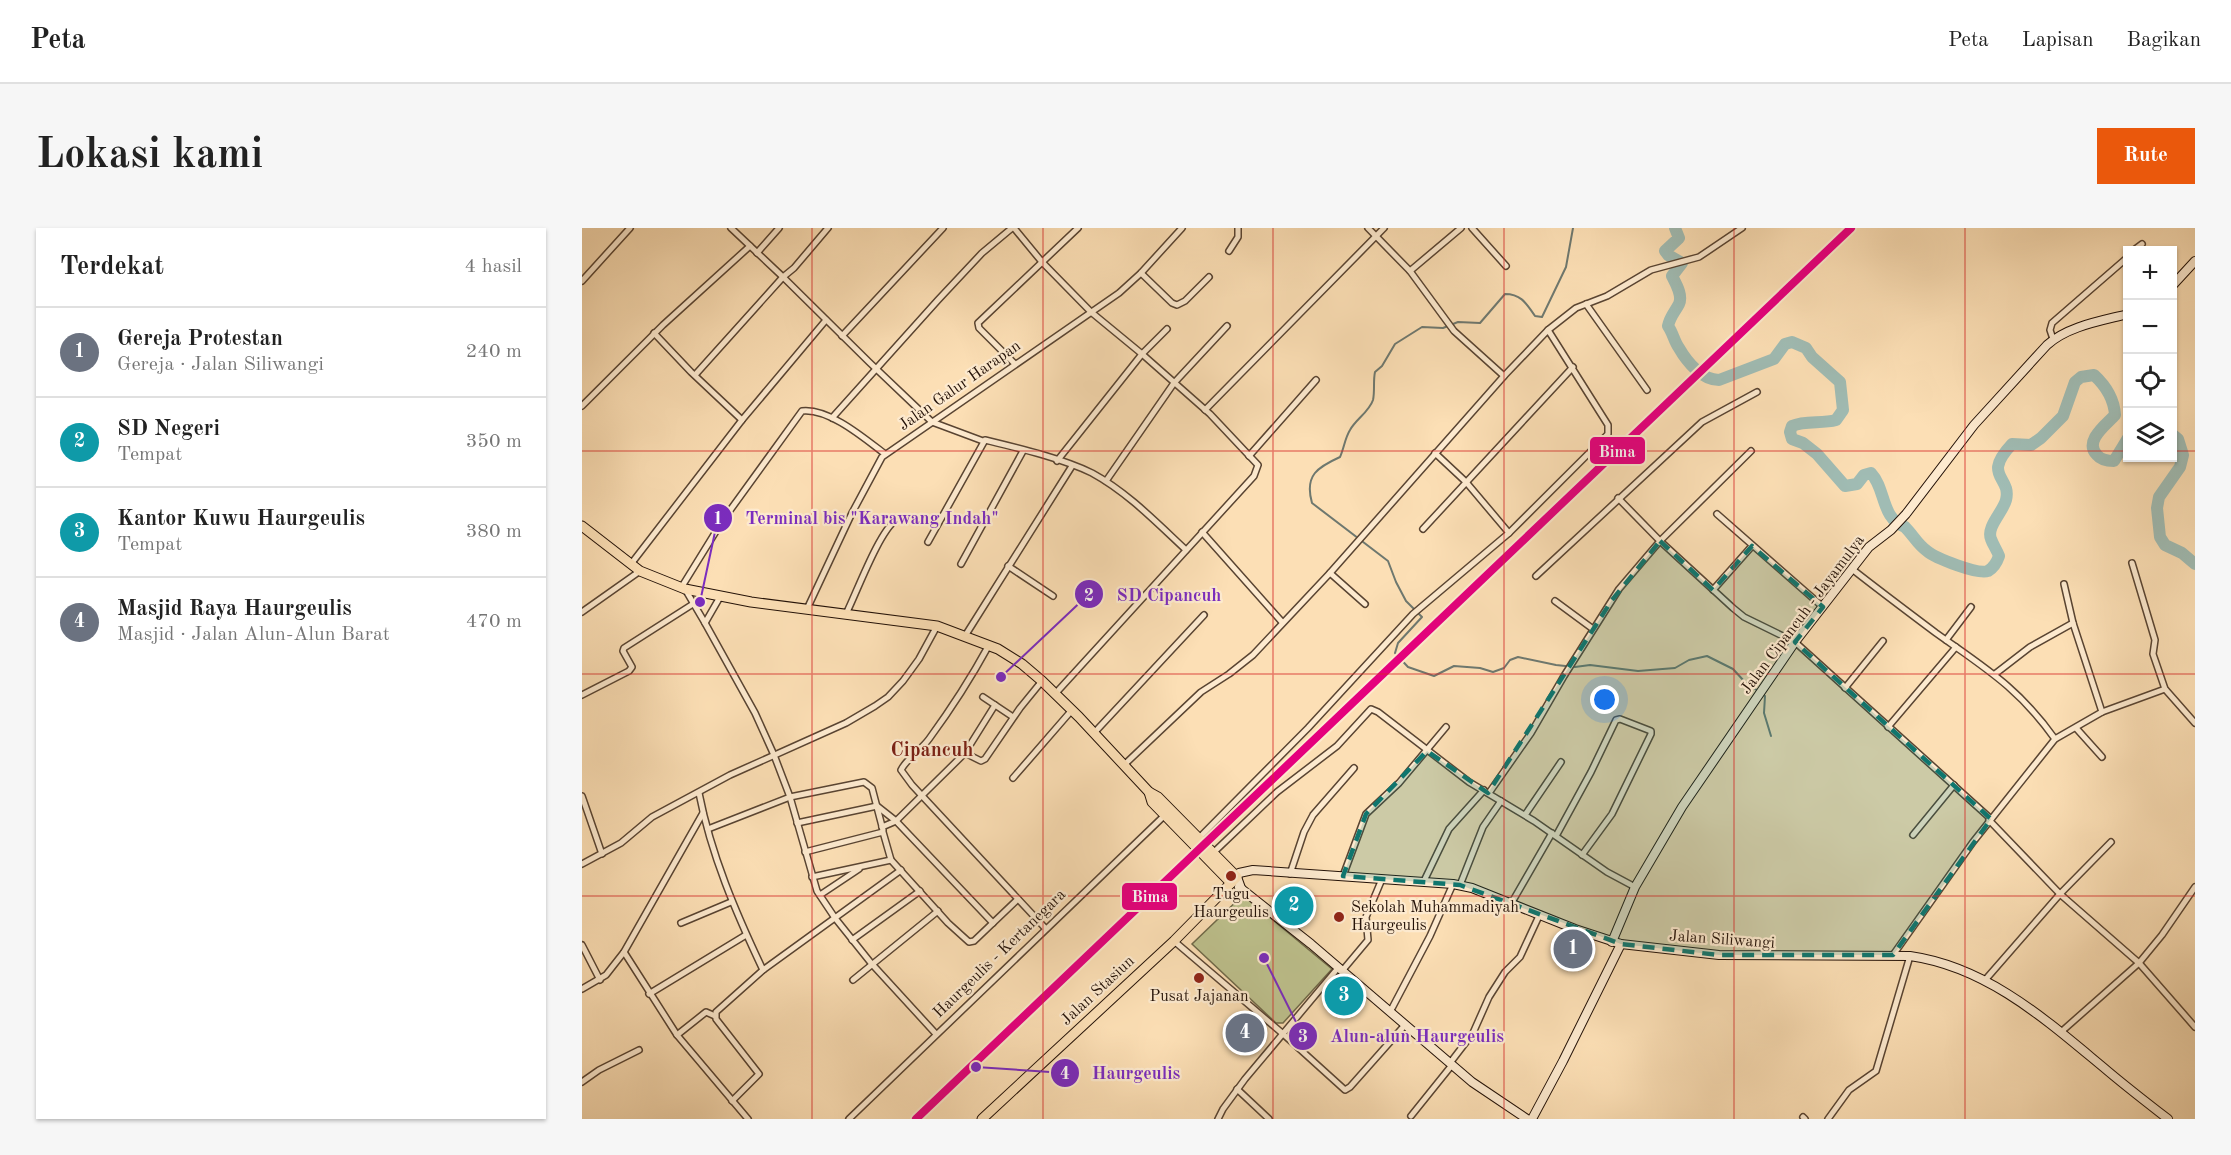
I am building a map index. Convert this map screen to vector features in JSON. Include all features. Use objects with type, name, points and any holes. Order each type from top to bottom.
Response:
[{"type":"main road","points":[[582,526],[640,571],[683,589],[720,597],[937,626],[989,645],[1014,658],[1072,710],[1149,792],[1158,797],[1168,813],[1234,880]]},
{"type":"main road","points":[[1168,813],[1199,838],[1234,880]]},
{"type":"main road","name":"Jalan Stasiun","points":[[982,1119],[1174,941],[1234,880]]},
{"type":"street","points":[[582,280],[630,228]]},
{"type":"street","points":[[731,228],[932,422],[983,441],[1072,466],[1106,481],[1146,512],[1186,550]]},
{"type":"street","points":[[757,253],[778,228]]},
{"type":"street","points":[[695,375],[828,228]]},
{"type":"street","points":[[842,336],[942,228]]},
{"type":"street","points":[[832,418],[982,254],[1013,228],[1042,262],[1091,312],[1205,410],[1258,465],[1254,476],[1055,694]]},
{"type":"street","points":[[1015,364],[979,328],[978,323],[1078,228]]},
{"type":"street","name":"Jalan Galur Harapan","points":[[807,609],[852,513],[877,464],[885,454],[1119,293],[1141,273],[1182,228]]},
{"type":"street","points":[[1229,251],[1239,237],[1238,228]]},
{"type":"street","points":[[1368,228],[1410,271],[1454,331],[1504,376]]},
{"type":"street","points":[[1205,410],[1384,228]]},
{"type":"street","points":[[1410,271],[1461,228]]},
{"type":"street","points":[[1472,228],[1506,266]]},
{"type":"street","points":[[1124,765],[1201,692],[1253,655],[1330,573],[1504,376],[1548,330],[1567,314],[1607,296],[1660,267],[1688,261],[1708,253],[1742,228]]},
{"type":"street","points":[[582,406],[654,333],[750,246]]},
{"type":"street","points":[[2053,339],[2050,330],[2052,323],[2123,260]]},
{"type":"street","points":[[2177,281],[2195,261]]},
{"type":"street","points":[[1141,273],[1172,303],[1177,305],[1185,301],[1209,277]]},
{"type":"street","points":[[1586,304],[1647,390]]},
{"type":"street","name":"Jalan Cipancuh - Jayamulya","points":[[1612,942],[1635,887],[1682,807],[1795,642],[1874,542],[1891,530],[1906,514],[1974,425],[2053,339],[2091,324],[2123,315]]},
{"type":"street","points":[[631,564],[742,420],[826,320]]},
{"type":"street","points":[[1106,481],[1174,383],[1227,326]]},
{"type":"street","points":[[1057,461],[1142,354],[1167,328]]},
{"type":"street","points":[[1199,838],[1323,712],[1413,614],[1509,533],[1609,431],[1608,425],[1573,367],[1548,330]]},
{"type":"street","points":[[654,333],[742,420]]},
{"type":"street","points":[[1423,529],[1573,367]]},
{"type":"street","points":[[1249,456],[1316,380]]},
{"type":"street","points":[[1536,576],[1706,419],[1757,392]]},
{"type":"street","points":[[885,454],[859,434],[832,418],[810,410],[799,413],[723,520],[683,589],[705,623],[755,712],[790,797],[812,877],[820,895],[871,963],[936,1034]]},
{"type":"street","points":[[928,542],[983,441]]},
{"type":"street","points":[[961,564],[1023,451]]},
{"type":"street","points":[[1424,881],[1449,829],[1486,792],[1531,733],[1619,589],[1660,541],[1751,451]]},
{"type":"street","points":[[1435,453],[1466,482],[1509,533]]},
{"type":"street","points":[[965,636],[1072,466]]},
{"type":"street","points":[[1618,498],[1660,541],[1744,617],[1795,642],[1954,785],[2060,894],[2139,963],[2195,1027]]},
{"type":"street","points":[[1717,514],[1823,608]]},
{"type":"street","points":[[846,614],[889,526],[897,519]]},
{"type":"street","points":[[1202,532],[1282,622]]},
{"type":"street","points":[[1713,590],[1752,546]]},
{"type":"street","points":[[2132,563],[2156,642],[2153,654],[2165,689],[2195,723]]},
{"type":"street","points":[[1008,566],[1053,596]]},
{"type":"street","points":[[1852,569],[1995,674],[2030,707],[2055,739]]},
{"type":"street","points":[[582,612],[640,571]]},
{"type":"street","points":[[1330,573],[1365,604]]},
{"type":"street","points":[[2064,584],[2073,623],[2102,712]]},
{"type":"street","points":[[705,623],[720,597]]},
{"type":"street","points":[[1555,601],[1593,629]]},
{"type":"street","points":[[582,695],[629,671],[632,667],[623,651],[624,648],[693,604]]},
{"type":"street","points":[[1946,640],[1971,606]]},
{"type":"street","points":[[1094,733],[1204,615]]},
{"type":"street","points":[[1995,674],[2030,647],[2073,623]]},
{"type":"street","points":[[582,864],[621,843],[652,817],[736,772],[846,723],[888,696],[919,659],[937,626]]},
{"type":"street","points":[[1845,688],[1883,641]]},
{"type":"street","points":[[989,645],[966,685],[934,732],[903,767],[903,774],[1047,929]]},
{"type":"street","points":[[1888,727],[1956,647]]},
{"type":"street","points":[[965,753],[981,761],[985,759],[1013,717],[1042,681]]},
{"type":"street","points":[[1893,955],[1990,820],[2055,739],[2102,712],[2165,689]]},
{"type":"street","points":[[983,697],[1013,717]]},
{"type":"street","points":[[805,852],[882,829],[896,821],[965,753],[995,705]]},
{"type":"street","points":[[1213,853],[1277,792],[1332,751],[1371,709],[1486,792],[1635,887]]},
{"type":"street","points":[[1013,778],[1072,710]]},
{"type":"street","points":[[1511,904],[1592,772],[1616,720],[1620,719],[1651,731],[1652,734],[1615,808],[1582,855]]},
{"type":"street","points":[[1343,876],[1366,814],[1399,783],[1446,727]]},
{"type":"street","points":[[2076,728],[2102,757]]},
{"type":"street","points":[[1525,816],[1561,762]]},
{"type":"street","points":[[1290,874],[1304,832],[1313,815],[1354,768]]},
{"type":"street","points":[[708,829],[790,797],[864,782],[872,788],[891,860],[969,942],[974,941],[1018,899]]},
{"type":"street","points":[[1913,835],[1954,785]]},
{"type":"street","points":[[699,793],[731,902],[764,970]]},
{"type":"street","points":[[582,796],[602,854]]},
{"type":"street","points":[[1390,1012],[1482,829],[1501,801]]},
{"type":"street","points":[[877,806],[896,821],[993,923]]},
{"type":"street","points":[[797,823],[877,806]]},
{"type":"street","points":[[582,989],[600,980],[611,970],[624,952],[703,813]]},
{"type":"street","name":"Haurgeulis - Kertanegara","points":[[849,1119],[1168,813]]},
{"type":"street","points":[[1986,979],[2060,894],[2111,842]]},
{"type":"street","points":[[812,877],[891,860]]},
{"type":"street","points":[[820,895],[861,868]]},
{"type":"street","points":[[715,1016],[719,1009],[764,970],[900,870]]},
{"type":"street","name":"Jalan Siliwangi","points":[[1234,880],[1239,873],[1253,870],[1456,884],[1612,942],[1684,953],[1743,956],[1893,955],[1936,960],[1986,979],[2022,1002],[2168,1119]]},
{"type":"street","points":[[1218,1119],[1223,1109],[1282,1033],[1368,940],[1366,917],[1382,879]]},
{"type":"street","points":[[1234,880],[1472,1082],[1527,1119]]},
{"type":"street","points":[[2061,1032],[2139,963],[2162,935],[2195,887]]},
{"type":"street","points":[[852,940],[920,891]]},
{"type":"street","points":[[681,922],[731,902]]},
{"type":"street","points":[[853,980],[871,963],[938,912]]},
{"type":"street","points":[[1411,1116],[1473,1033],[1489,997],[1505,972],[1520,957],[1539,916]]},
{"type":"street","points":[[649,993],[746,935]]},
{"type":"street","points":[[1174,941],[1345,1090],[1405,1025]]},
{"type":"street","points":[[1532,1119],[1621,944]]},
{"type":"street","points":[[582,945],[600,980]]},
{"type":"street","points":[[624,952],[677,1035],[748,1119]]},
{"type":"street","points":[[1828,1119],[1849,1090],[1876,1071],[1910,956]]},
{"type":"street","points":[[677,1035],[706,1012],[715,1016],[759,1074],[732,1101]]},
{"type":"street","points":[[582,1082],[599,1070],[639,1050]]},
{"type":"street","points":[[1238,1089],[1269,1119]]},
{"type":"highlighted area","points":[[1660,541],[1713,590],[1752,546],[1823,607],[1795,642],[1991,819],[1893,955],[1719,955],[1621,944],[1460,885],[1343,876],[1366,814],[1427,751],[1488,793],[1612,600]]},
{"type":"green space","points":[[1243,895],[1332,969],[1283,1023],[1276,1023],[1192,944]]},
{"type":"waterway","points":[[1573,228],[1566,267],[1542,317],[1535,316],[1526,303],[1519,298],[1505,294],[1480,323],[1458,322],[1443,328],[1422,327],[1395,344],[1382,366],[1375,372],[1373,400],[1350,430],[1340,457],[1325,464],[1315,473],[1310,485],[1312,503],[1388,561],[1406,601],[1422,617],[1398,643],[1395,653],[1408,667],[1434,676],[1454,666],[1480,668],[1493,672],[1504,668],[1510,660],[1518,657],[1556,665],[1575,667],[1590,665],[1638,671],[1675,668],[1689,660],[1707,656],[1733,669],[1744,681],[1765,696],[1764,713],[1771,736]]},
{"type":"waterway","name":"Cipancuh","points":[[1675,228],[1679,238],[1665,251],[1682,263],[1672,276],[1680,301],[1668,326],[1686,359],[1701,374],[1719,380],[1774,359],[1785,344],[1792,342],[1806,348],[1812,357],[1840,382],[1843,410],[1836,420],[1792,426],[1790,432],[1792,439],[1803,443],[1817,454],[1845,486],[1857,484],[1864,475],[1871,473],[1892,517],[1905,527],[1924,549],[1938,558],[1975,571],[1988,571],[1993,567],[1999,556],[1990,534],[2004,505],[2007,492],[1998,470],[1999,463],[2012,444],[2031,445],[2063,416],[2075,382],[2081,377],[2094,375],[2109,393],[2115,415],[2094,439],[2093,450],[2100,458],[2114,461],[2123,446]]},
{"type":"waterway","name":"Cipancuh","points":[[2177,438],[2183,455],[2180,467],[2159,497],[2157,508],[2160,537],[2165,545],[2182,553],[2195,564]]},
{"type":"transit line","name":"Bima","points":[[916,1119],[1851,228]]},
{"type":"place","name":"Terminal bis \"Karawang Indah\"","points":[[700,602]]},
{"type":"place","name":"SD Cipancuh","points":[[1001,677]]},
{"type":"place","name":"Tugu Haurgeulis","points":[[1231,876]]},
{"type":"place","name":"SD Negeri","points":[[1294,906]]},
{"type":"place","name":"Sekolah Muhammadiyah Haurgeulis","points":[[1339,917]]},
{"type":"place","name":"Gereja Protestan","points":[[1573,949]]},
{"type":"place","name":"Alun-alun Haurgeulis","points":[[1264,958]]},
{"type":"place","name":"Pusat Jajanan","points":[[1199,978]]},
{"type":"place","name":"Kantor Kuwu Haurgeulis","points":[[1344,996]]},
{"type":"place","name":"Masjid Raya Haurgeulis","points":[[1245,1033]]},
{"type":"place","name":"Haurgeulis","points":[[976,1067]]},
{"type":"district","name":"Cipancuh","points":[[932,751]]}]
